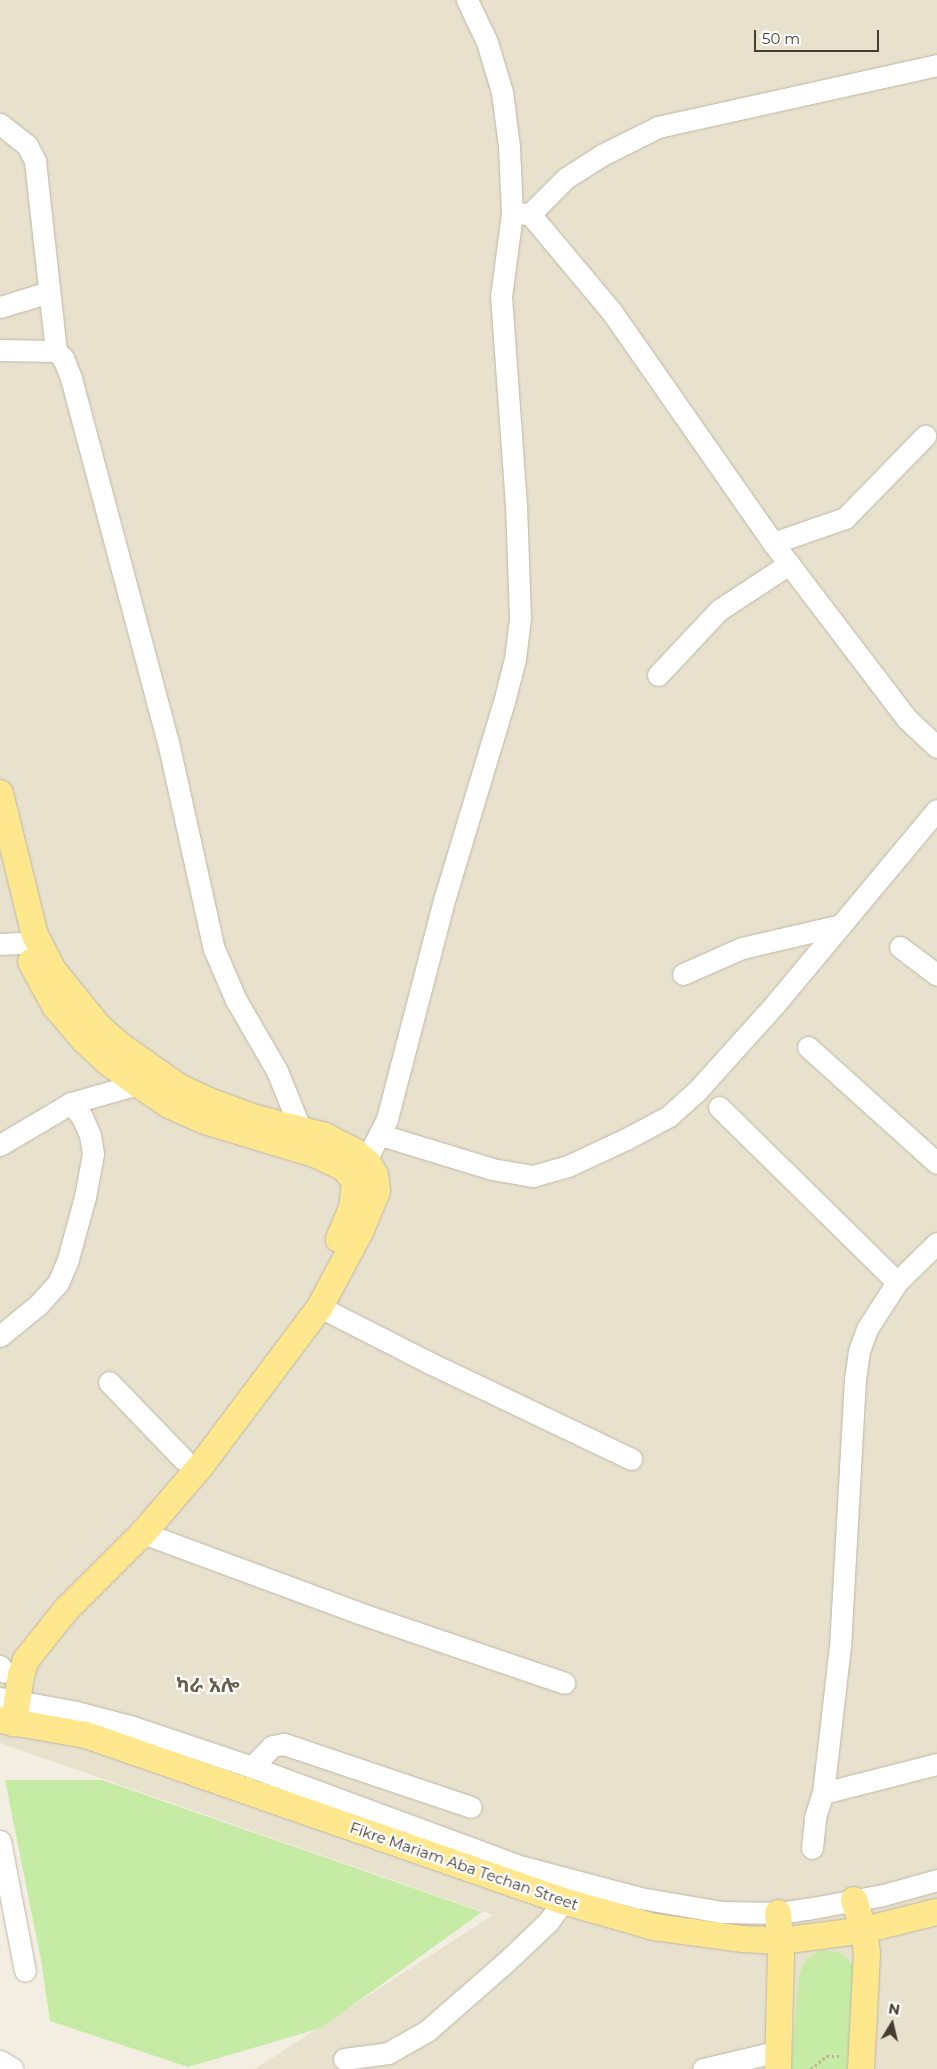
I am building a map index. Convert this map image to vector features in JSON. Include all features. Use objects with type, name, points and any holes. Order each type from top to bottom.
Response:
[{"type":"main road","points":[[0,794],[36,935],[52,968],[99,1027],[122,1047],[179,1087],[209,1101],[252,1117],[325,1136],[354,1151],[361,1172],[352,1208],[324,1269],[305,1300],[184,1460],[126,1527],[24,1634],[12,1654],[5,1695]]},
{"type":"main road","points":[[0,867],[10,944],[55,1006],[85,1041],[109,1063],[169,1105],[202,1120],[317,1155],[344,1168],[375,1175],[378,1191],[356,1240],[320,1307],[199,1468],[143,1533],[65,1611],[40,1640],[26,1660],[21,1675],[5,1695]]},
{"type":"main road","name":"Fikre Mariam Aba Techan Street","points":[[5,1695],[86,1735],[563,1901],[664,1929],[742,1939],[781,1941],[864,1930],[937,1912]]},
{"type":"main road","points":[[854,1900],[864,1930],[867,1954],[861,2064]]},
{"type":"main road","points":[[778,1912],[781,1941],[778,2060]]},
{"type":"street","points":[[361,1172],[381,1135],[402,1067],[445,897],[516,659],[520,618],[517,524],[501,297],[521,214],[502,92],[487,42],[472,2]]},
{"type":"street","points":[[521,214],[566,178],[602,155],[658,127],[937,65]]},
{"type":"street","points":[[0,124],[28,145],[35,161],[56,351],[63,358],[71,378],[168,742],[214,949],[236,1000],[277,1070],[300,1128]]},
{"type":"street","points":[[521,214],[612,312],[773,543],[907,719],[937,748]]},
{"type":"street","points":[[0,307],[49,292]]},
{"type":"street","points":[[0,350],[56,351]]},
{"type":"street","points":[[773,543],[846,518],[925,436]]},
{"type":"street","points":[[658,675],[719,610],[789,564]]},
{"type":"street","points":[[381,1135],[492,1169],[533,1176],[568,1166],[626,1139],[669,1116],[696,1092],[841,926],[937,810]]},
{"type":"street","points":[[684,974],[742,948],[841,926]]},
{"type":"street","points":[[900,948],[937,975]]},
{"type":"street","points":[[808,1047],[937,1163]]},
{"type":"street","points":[[0,1145],[72,1103],[138,1084]]},
{"type":"street","points":[[0,1336],[39,1304],[58,1283],[68,1259],[85,1197],[93,1154],[90,1135],[82,1117],[72,1103]]},
{"type":"street","points":[[718,1107],[898,1282]]},
{"type":"street","points":[[812,1848],[815,1818],[823,1793],[840,1646],[857,1360],[866,1329],[898,1282],[937,1243]]},
{"type":"street","points":[[320,1307],[430,1363],[631,1459]]},
{"type":"street","points":[[109,1382],[184,1460]]},
{"type":"street","points":[[143,1533],[356,1612],[564,1683]]},
{"type":"street","points":[[5,1695],[133,1727],[252,1767],[523,1867],[658,1901],[721,1912],[778,1912],[854,1900],[937,1880]]},
{"type":"street","points":[[252,1767],[272,1746],[284,1744],[471,1807]]},
{"type":"street","points":[[823,1793],[937,1764]]},
{"type":"street","points":[[0,1841],[26,1971]]},
{"type":"street","points":[[344,2059],[385,2061],[427,2031],[548,1922],[563,1901]]},
{"type":"street","points":[[703,2069],[778,2060]]},
{"type":"street","points":[[0,2061],[13,2069]]},
{"type":"path","points":[[811,2069],[827,2056],[836,2055],[861,2064]]},
{"type":"shaded area","points":[[0,0],[937,0],[937,2069],[255,2069],[493,1915],[0,1743]]},
{"type":"green space","points":[[5,1780],[102,1780],[482,1912],[321,2028],[188,2067],[50,2021],[41,1960]]},
{"type":"green space","points":[[821,1950],[839,1952],[852,1963],[856,1971],[850,2069],[790,2069],[799,1975],[806,1959]]},
{"type":"district","name":"ካራ አሎ","points":[[208,1685]]}]
